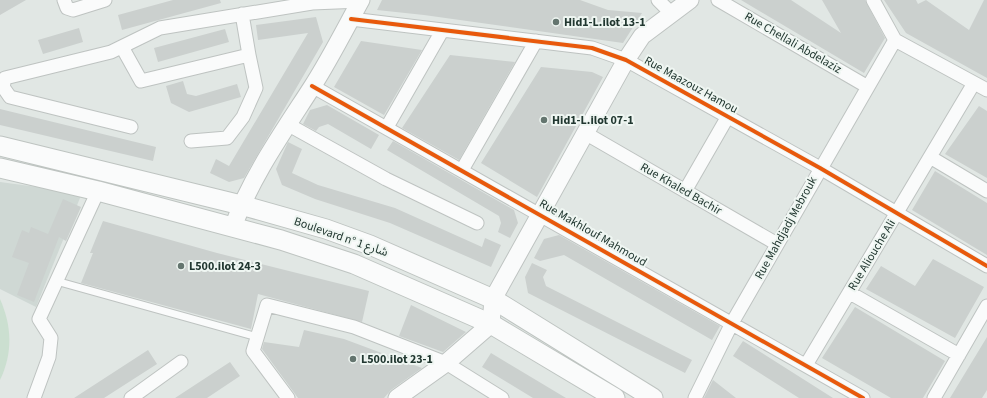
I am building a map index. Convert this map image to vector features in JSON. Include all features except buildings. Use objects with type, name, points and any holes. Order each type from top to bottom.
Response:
[{"type":"main road","name":"Boulevard n° شارع 1","points":[[0,146],[241,205],[326,229],[370,245],[493,299],[653,398]]},
{"type":"main road","name":"Boulevard n° شارع 1","points":[[0,168],[98,191],[233,227],[293,244],[354,264],[491,324],[615,398]]},
{"type":"street","points":[[64,0],[67,8],[73,10],[105,0]]},
{"type":"street","points":[[132,127],[10,97],[3,87],[5,78],[111,52],[160,28],[312,3],[361,0]]},
{"type":"street","points":[[233,227],[241,205],[287,124],[312,86],[361,0]]},
{"type":"street","points":[[658,0],[671,13]]},
{"type":"street","points":[[397,398],[446,363],[491,324],[493,299],[626,60],[642,36],[690,0]]},
{"type":"street","name":"Rue Chellali Abdelaziz","points":[[718,0],[868,87]]},
{"type":"street","points":[[873,0],[895,40],[987,90]]},
{"type":"street","points":[[191,141],[227,138],[243,117],[256,88],[242,14]]},
{"type":"street","name":"Rue Maazouz Hamou","points":[[351,19],[592,48],[626,60],[727,118],[820,168],[987,266]]},
{"type":"street","points":[[387,127],[442,31]]},
{"type":"street","name":"Rue Mahdjadj Mebrouk","points":[[695,398],[732,323],[895,40]]},
{"type":"street","points":[[462,170],[536,41]]},
{"type":"street","points":[[122,47],[141,81],[249,55]]},
{"type":"street","name":"Rue Aliouche Ali","points":[[806,365],[974,83]]},
{"type":"street","name":"Rue Makhlouf Mahmoud","points":[[312,86],[387,127],[863,398]]},
{"type":"street","points":[[685,191],[727,118]]},
{"type":"street","points":[[287,124],[386,179],[476,223]]},
{"type":"street","name":"Rue Khaled Bachir","points":[[585,133],[777,244]]},
{"type":"street","points":[[930,157],[987,190]]},
{"type":"street","points":[[34,398],[49,357],[51,338],[39,318],[98,191]]},
{"type":"street","points":[[850,293],[958,355]]},
{"type":"street","points":[[288,398],[252,351],[267,305],[354,327],[446,363],[502,398]]},
{"type":"street","points":[[934,398],[987,306]]},
{"type":"street","points":[[131,398],[181,362]]},
{"type":"lane","points":[[56,281],[257,338]]},
{"type":"shaded area","points":[[0,182],[82,193],[36,307],[0,289]]},
{"type":"green space","points":[[0,299],[9,329],[9,350],[0,380]]},
{"type":"cycle path","points":[[351,19],[592,48],[626,60],[820,168],[987,266]]},
{"type":"cycle path","points":[[312,86],[863,398]]},
{"type":"place","name":"Hid1-L.ilot 13-1","points":[[556,22]]},
{"type":"place","name":"Hid1-L.ilot 07-1","points":[[544,120]]},
{"type":"place","name":"L500.ilot 24-3","points":[[181,266]]},
{"type":"place","name":"L500.ilot 23-1","points":[[353,359]]}]
